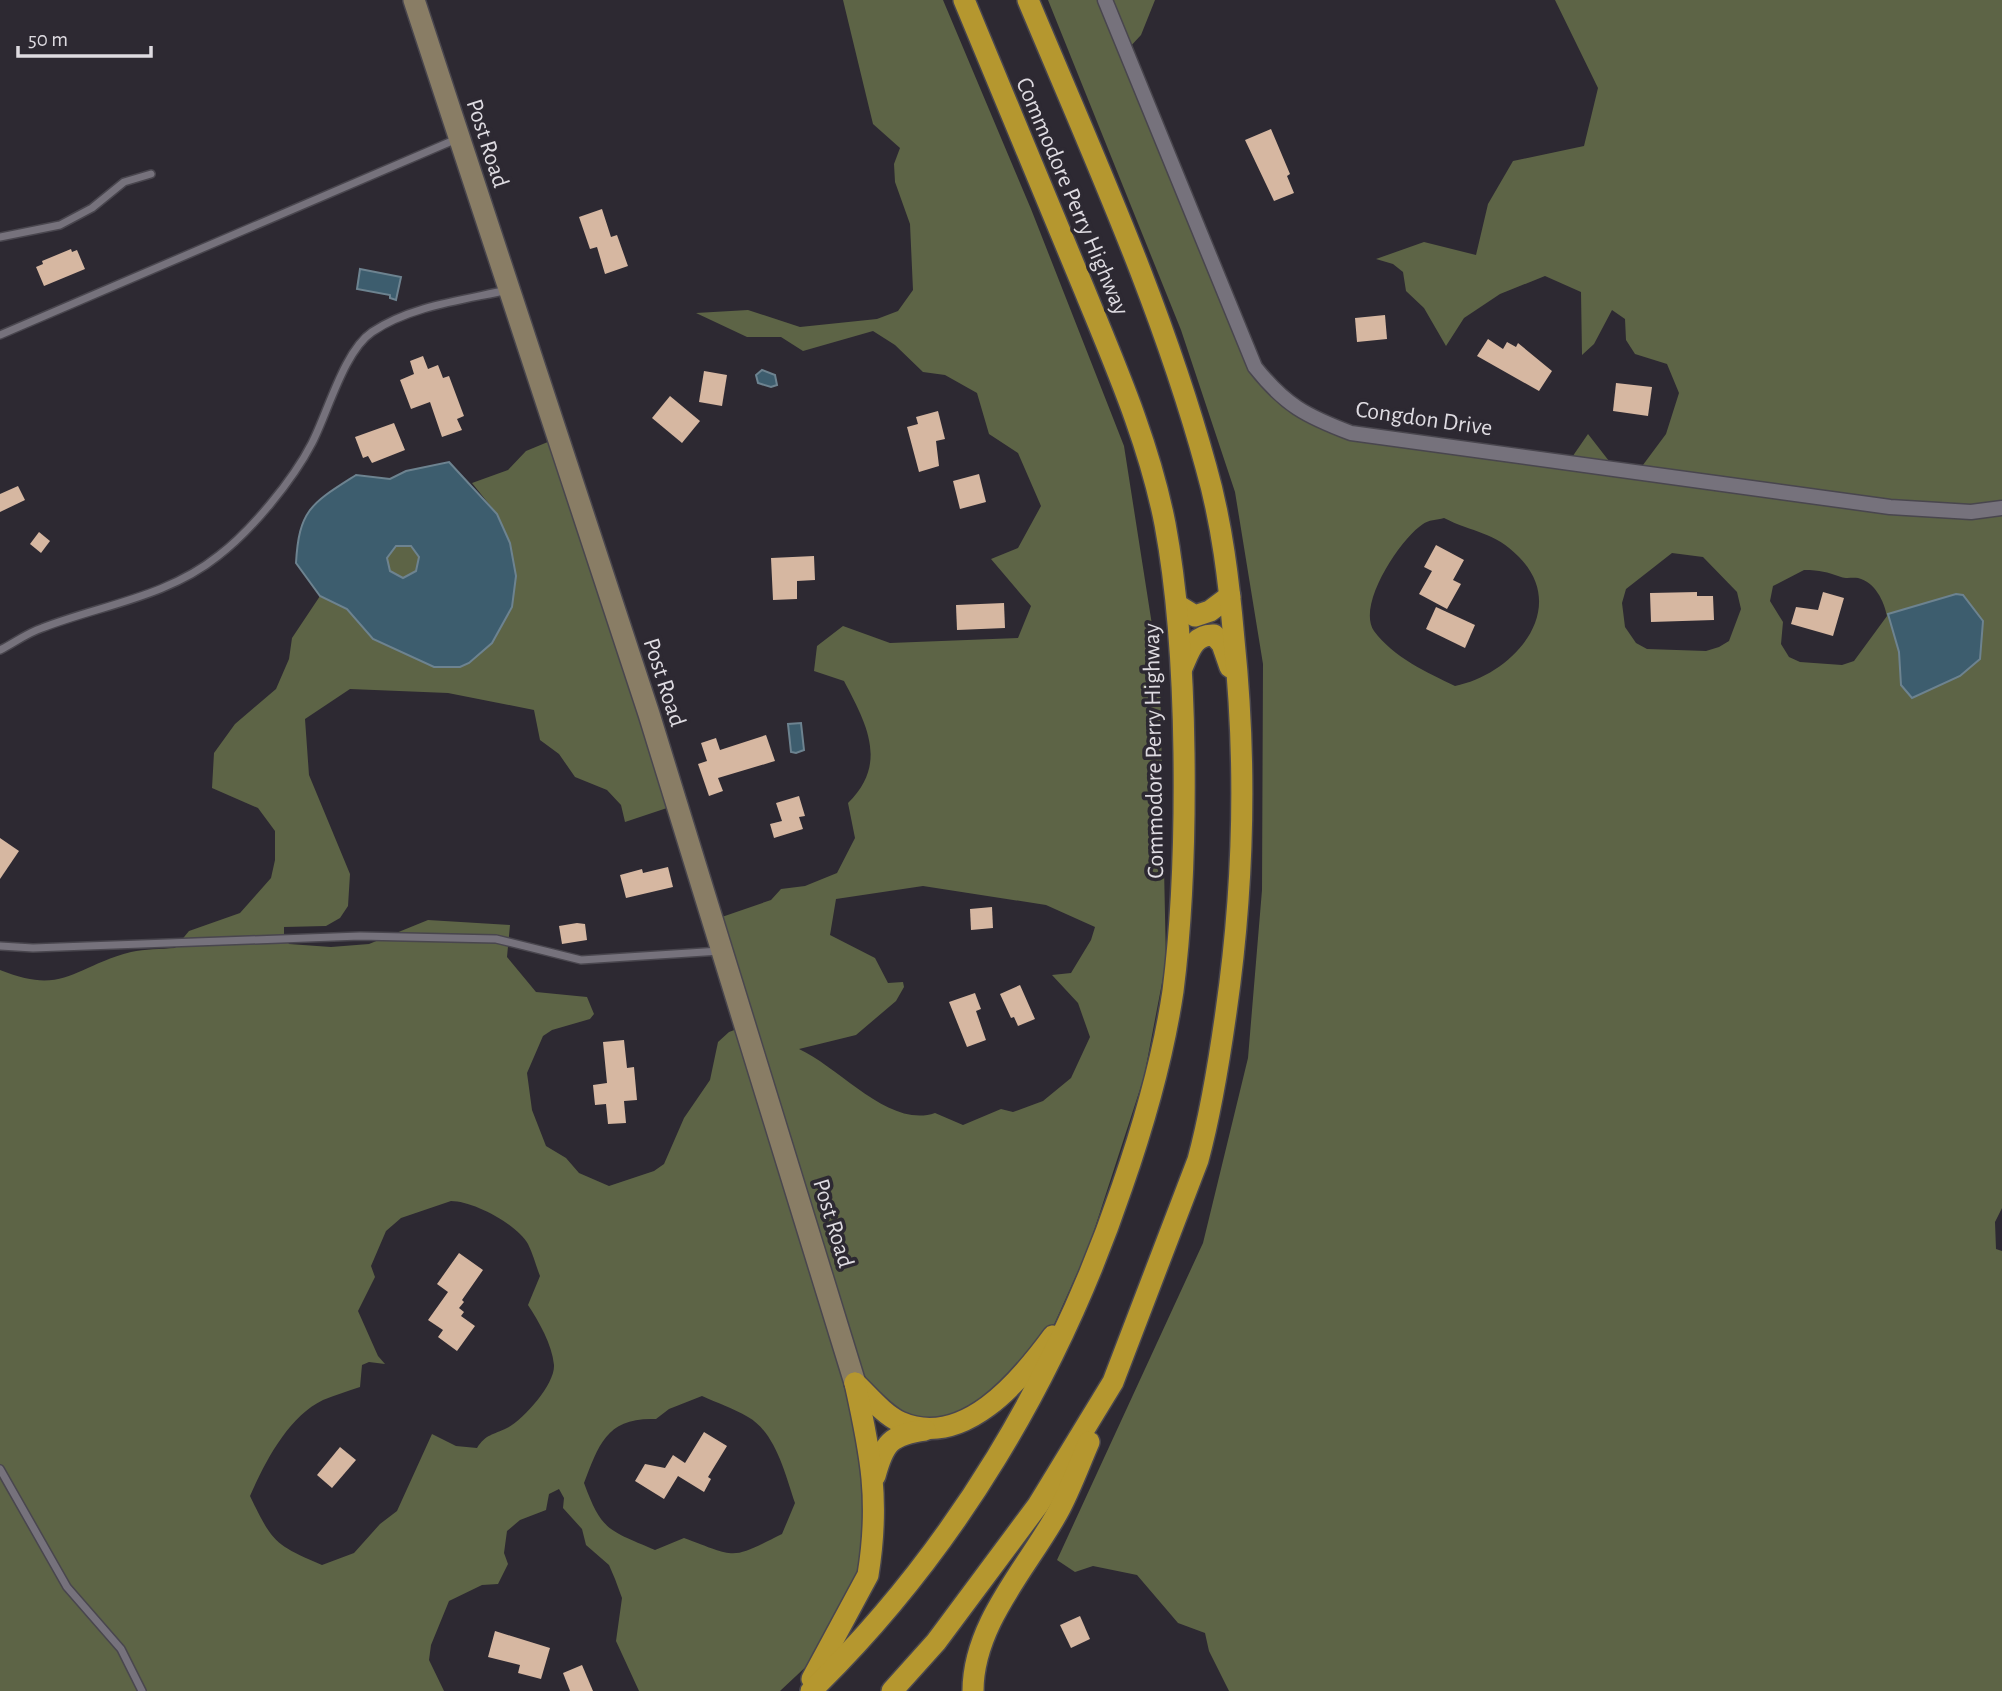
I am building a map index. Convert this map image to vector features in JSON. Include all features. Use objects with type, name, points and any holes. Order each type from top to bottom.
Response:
[{"type":"highway","name":"Commodore Perry Highway","points":[[811,1691],[841,1662],[927,1562],[975,1494],[1057,1353],[1097,1262],[1135,1150],[1172,994],[1185,860],[1181,670],[1177,606],[1164,522],[1122,382],[964,0]]},
{"type":"highway","name":"Commodore Perry Highway","points":[[892,1691],[936,1642],[1038,1505],[1113,1382],[1198,1160],[1213,1100],[1237,938],[1242,880],[1245,794],[1239,684],[1230,596],[1208,470],[1173,357],[1028,0]]},
{"type":"highway","points":[[1177,606],[1195,616],[1210,611],[1230,596]]},
{"type":"highway","points":[[1181,670],[1193,644],[1200,637],[1214,635],[1222,644],[1239,684]]},
{"type":"highway","points":[[874,1478],[888,1443],[903,1433],[964,1421],[982,1411],[1031,1366],[1055,1334],[1097,1262]]},
{"type":"highway","points":[[973,1691],[972,1668],[994,1615],[1059,1510],[1113,1382]]},
{"type":"highway","points":[[855,1383],[897,1421],[927,1430]]},
{"type":"highway","points":[[804,1691],[820,1668],[868,1575],[876,1514],[874,1478],[855,1383]]},
{"type":"street","name":"Post Road","points":[[414,0],[649,714],[855,1383]]},
{"type":"street","name":"Congdon Drive","points":[[1105,0],[1255,368],[1278,396],[1307,416],[1351,433],[1890,507],[1971,512],[2002,509]]},
{"type":"lane","points":[[0,335],[459,138]]},
{"type":"lane","points":[[0,237],[60,225],[92,208],[124,182],[151,174]]},
{"type":"lane","points":[[0,650],[39,628],[136,598],[202,568],[238,539],[304,458],[329,410],[344,372],[363,340],[385,324],[413,313],[509,290]]},
{"type":"lane","points":[[0,946],[33,948],[200,939],[360,936],[496,939],[581,960],[721,951]]},
{"type":"lane","points":[[0,1469],[66,1587],[121,1649],[142,1691]]},
{"type":"green space","points":[[843,0],[943,0],[1031,209],[1124,446],[1160,676],[1166,962],[1144,1077],[1088,1249],[1040,1356],[938,1430],[864,1393],[875,1532],[844,1631],[780,1691],[639,1691],[616,1641],[622,1598],[615,1579],[609,1565],[586,1545],[582,1529],[563,1508],[564,1498],[559,1489],[549,1494],[546,1510],[520,1520],[507,1531],[504,1553],[508,1564],[498,1584],[482,1585],[449,1601],[431,1645],[429,1660],[444,1691],[0,1691],[0,970],[22,977],[54,980],[131,952],[175,948],[189,931],[240,913],[271,878],[275,860],[275,831],[258,808],[212,788],[214,753],[235,724],[276,689],[289,659],[292,638],[320,596],[347,609],[373,639],[510,543],[497,514],[472,483],[508,470],[526,451],[555,439],[676,805],[625,822],[621,805],[607,790],[575,777],[559,754],[540,740],[534,710],[448,693],[350,689],[305,719],[309,775],[350,874],[348,906],[340,918],[326,926],[284,927],[284,937],[289,944],[331,947],[369,944],[428,920],[510,925],[507,957],[536,992],[587,997],[594,1014],[590,1019],[552,1030],[543,1036],[527,1073],[532,1110],[546,1146],[566,1158],[579,1173],[609,1186],[654,1171],[664,1164],[684,1118],[710,1080],[718,1042],[729,1032],[745,1026],[716,919],[771,900],[781,889],[805,886],[837,873],[855,838],[848,803],[861,788],[868,773],[870,743],[860,712],[844,681],[814,671],[817,646],[843,626],[890,643],[1018,638],[1031,606],[991,559],[1018,548],[1041,506],[1018,453],[989,434],[977,393],[945,375],[923,372],[895,345],[873,331],[803,351],[781,337],[747,337],[696,313],[748,310],[800,327],[877,319],[898,311],[913,290],[910,224],[895,182],[894,164],[900,148],[873,124]],"holes":[[[923,886],[1046,905],[1095,927],[1091,940],[1071,973],[1052,975],[1078,1003],[1090,1037],[1071,1078],[1043,1101],[1013,1112],[1001,1109],[963,1125],[935,1113],[918,1116],[883,1105],[799,1049],[856,1035],[896,1001],[904,987],[903,982],[888,983],[875,958],[830,935],[836,899]],[[451,1201],[460,1202],[494,1215],[522,1236],[530,1248],[540,1276],[528,1305],[548,1341],[553,1357],[553,1373],[544,1391],[522,1417],[507,1428],[487,1437],[477,1448],[456,1446],[432,1434],[397,1511],[380,1524],[354,1553],[322,1565],[284,1547],[270,1533],[250,1496],[270,1455],[299,1417],[323,1400],[360,1387],[362,1365],[369,1362],[385,1364],[378,1356],[358,1311],[375,1277],[371,1266],[386,1231],[401,1218]],[[702,1396],[758,1424],[773,1444],[795,1503],[782,1534],[742,1552],[725,1552],[684,1538],[655,1550],[617,1533],[602,1520],[584,1483],[600,1445],[616,1428],[639,1420],[656,1419],[669,1409]]]},
{"type":"green space","points":[[1048,0],[1155,0],[1141,35],[1128,49],[1258,372],[1311,420],[1568,463],[1588,434],[1616,470],[1637,473],[1666,434],[1679,393],[1667,364],[1635,354],[1626,340],[1625,319],[1612,310],[1594,344],[1582,355],[1581,292],[1545,276],[1500,294],[1464,318],[1446,346],[1424,308],[1406,291],[1403,272],[1393,264],[1376,259],[1424,242],[1476,255],[1488,204],[1513,161],[1584,146],[1598,88],[1555,0],[2002,0],[2002,1208],[1995,1222],[1996,1249],[2002,1251],[2002,1691],[1229,1691],[1209,1651],[1205,1633],[1178,1623],[1137,1575],[1093,1566],[1075,1572],[1057,1560],[1203,1243],[1248,1058],[1262,890],[1263,664],[1235,492],[1181,330]],"holes":[[[1444,518],[1492,537],[1510,548],[1534,577],[1539,598],[1537,618],[1528,637],[1514,654],[1496,669],[1455,686],[1391,649],[1374,631],[1370,620],[1371,605],[1383,573],[1404,543],[1423,524]],[[1672,553],[1703,557],[1737,592],[1741,609],[1729,641],[1719,647],[1706,651],[1647,649],[1636,643],[1625,627],[1622,603],[1626,589]],[[1804,570],[1843,578],[1858,578],[1878,593],[1887,616],[1854,661],[1842,665],[1800,662],[1789,657],[1781,644],[1783,622],[1770,601],[1773,586]],[[1889,615],[1960,676],[1901,685],[1899,652]]]},
{"type":"green space","points":[[396,546],[411,546],[420,557],[416,571],[403,578],[390,571],[387,558]]},
{"type":"water","points":[[360,269],[401,277],[396,300],[390,298],[390,295],[357,289]]},
{"type":"water","points":[[762,370],[775,375],[777,385],[771,387],[758,383],[756,375]]},
{"type":"water","points":[[449,462],[497,514],[510,543],[516,576],[512,607],[492,643],[469,663],[460,667],[434,667],[373,639],[347,609],[320,596],[296,563],[300,530],[318,501],[356,475],[390,479],[406,471]],"holes":[[[396,546],[411,546],[419,557],[416,571],[403,578],[390,571],[387,558]]]},
{"type":"water","points":[[1956,594],[1963,595],[1983,621],[1980,659],[1960,676],[1912,698],[1901,685],[1899,652],[1888,614]]},
{"type":"water","points":[[801,723],[804,750],[791,752],[788,724]]},
{"type":"building","points":[[1271,129],[1290,174],[1287,176],[1294,193],[1274,201],[1245,140]]},
{"type":"building","points":[[602,209],[611,237],[617,235],[628,266],[605,274],[597,247],[590,249],[579,217]]},
{"type":"building","points":[[71,249],[72,252],[77,250],[85,269],[44,286],[36,267],[43,264],[42,261]]},
{"type":"building","points":[[1385,315],[1387,339],[1357,342],[1355,318]]},
{"type":"building","points":[[1488,339],[1503,349],[1507,342],[1516,347],[1518,343],[1552,371],[1539,391],[1477,356]]},
{"type":"building","points":[[423,356],[428,369],[438,365],[443,378],[449,376],[464,416],[457,419],[462,430],[442,437],[430,402],[411,409],[400,380],[414,374],[410,361]]},
{"type":"building","points":[[704,371],[727,375],[722,406],[699,402]]},
{"type":"building","points":[[1616,383],[1652,387],[1648,416],[1613,411]]},
{"type":"building","points":[[670,396],[700,421],[682,443],[652,418]]},
{"type":"building","points":[[938,411],[945,439],[936,441],[939,466],[919,472],[907,427],[918,424],[916,417]]},
{"type":"building","points":[[394,423],[405,450],[372,463],[368,456],[363,458],[355,437]]},
{"type":"building","points":[[979,474],[986,502],[960,509],[953,481]]},
{"type":"building","points":[[18,486],[25,500],[0,512],[0,494]]},
{"type":"building","points":[[39,532],[50,541],[41,553],[30,544]]},
{"type":"building","points":[[1436,545],[1464,560],[1453,580],[1461,584],[1447,609],[1419,594],[1432,571],[1424,567]]},
{"type":"building","points":[[814,556],[815,580],[797,581],[797,599],[773,600],[771,558]]},
{"type":"building","points":[[1697,592],[1697,596],[1713,596],[1714,620],[1651,622],[1650,593]]},
{"type":"building","points":[[1823,592],[1844,598],[1833,636],[1791,624],[1796,607],[1818,610]]},
{"type":"building","points":[[1004,603],[1005,628],[957,630],[956,605]]},
{"type":"building","points":[[1436,607],[1475,625],[1465,648],[1426,629]]},
{"type":"building","points":[[766,735],[775,761],[718,778],[723,791],[709,796],[698,764],[707,761],[701,743],[716,738],[720,750]]},
{"type":"building","points":[[799,796],[805,816],[799,817],[803,829],[774,838],[770,824],[782,821],[776,803]]},
{"type":"building","points":[[0,838],[19,851],[0,879]]},
{"type":"building","points":[[668,867],[673,887],[626,898],[620,875],[642,869],[643,873]]},
{"type":"building","points":[[992,907],[993,928],[971,930],[970,909]]},
{"type":"building","points":[[585,924],[587,940],[562,944],[559,926]]},
{"type":"building","points":[[1020,985],[1035,1019],[1018,1026],[1014,1017],[1011,1018],[1000,994]]},
{"type":"building","points":[[975,993],[981,1009],[976,1011],[986,1040],[967,1047],[949,1002]]},
{"type":"building","points":[[624,1040],[627,1068],[634,1067],[637,1100],[624,1101],[626,1123],[608,1124],[606,1104],[595,1105],[593,1085],[607,1083],[603,1042]]},
{"type":"building","points":[[459,1253],[483,1270],[459,1308],[464,1312],[461,1316],[475,1326],[457,1351],[438,1337],[443,1330],[428,1320],[448,1292],[437,1284]]},
{"type":"building","points":[[704,1432],[727,1446],[708,1477],[711,1479],[704,1492],[678,1476],[664,1499],[635,1481],[645,1464],[665,1468],[673,1455],[685,1463]]},
{"type":"building","points":[[340,1447],[356,1460],[332,1488],[317,1475]]},
{"type":"building","points":[[1080,1616],[1090,1639],[1071,1648],[1060,1625]]},
{"type":"building","points":[[495,1631],[550,1648],[541,1679],[518,1673],[520,1665],[488,1657]]},
{"type":"building","points":[[582,1665],[593,1691],[570,1691],[563,1673]]}]
